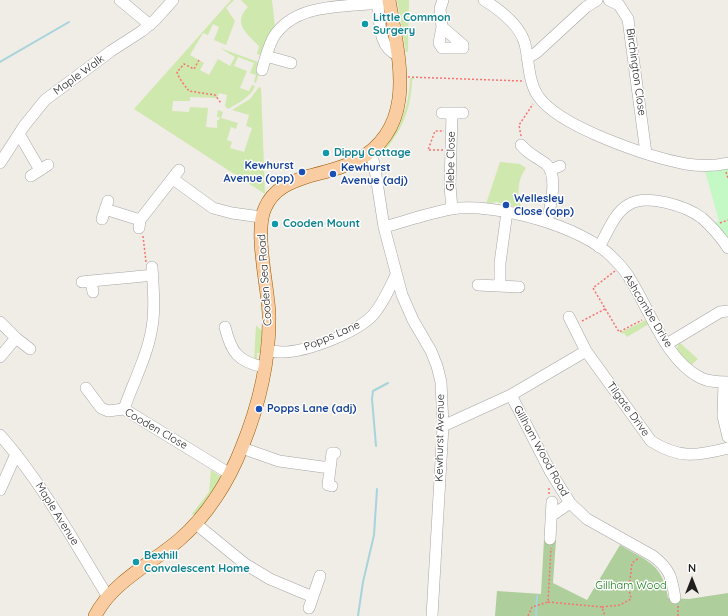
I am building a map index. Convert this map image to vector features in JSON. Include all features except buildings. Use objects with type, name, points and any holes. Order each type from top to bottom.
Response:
[{"type":"main road","points":[[261,217],[269,200],[281,188],[295,180],[347,165],[368,152],[381,141],[396,115],[400,99],[401,83],[398,55],[385,2]]},
{"type":"main road","name":"Cooden Sea Road","points":[[95,616],[108,597],[122,584],[179,540],[196,524],[230,474],[242,448],[252,420],[267,351],[269,313],[261,217]]},
{"type":"street","points":[[120,0],[150,24]]},
{"type":"street","name":"Maple Walk","points":[[0,163],[44,100],[150,24],[173,0]]},
{"type":"street","points":[[442,27],[440,9],[443,0]]},
{"type":"street","points":[[484,0],[519,29],[525,43],[532,82],[538,96],[562,118],[580,128],[646,153],[686,164],[708,165],[728,162]]},
{"type":"street","points":[[527,58],[536,53],[597,0]]},
{"type":"street","name":"Birchington Close","points":[[609,0],[619,5],[628,19],[646,153]]},
{"type":"street","points":[[262,70],[273,39],[280,28],[300,14],[310,9],[385,2]]},
{"type":"street","points":[[266,56],[291,63]]},
{"type":"street","name":"Glebe Close","points":[[452,113],[452,209]]},
{"type":"street","points":[[19,134],[40,170]]},
{"type":"street","name":"Kewhurst Avenue","points":[[368,152],[374,163],[384,227],[402,295],[437,366],[441,382],[443,426],[432,616]]},
{"type":"street","points":[[523,152],[547,165],[552,175],[552,200],[547,222]]},
{"type":"street","points":[[550,170],[560,166]]},
{"type":"street","points":[[105,210],[139,224],[173,178],[213,208],[232,213],[261,217]]},
{"type":"street","points":[[599,247],[623,208],[642,199],[661,201],[682,208],[701,218],[718,233],[728,248]]},
{"type":"street","name":"Ashcombe Drive","points":[[384,227],[452,209],[475,208],[507,212],[547,222],[568,230],[612,256],[630,277],[667,344],[680,361],[695,374],[710,381],[726,382]]},
{"type":"street","points":[[500,286],[500,263],[507,212]]},
{"type":"street","points":[[88,285],[98,279],[118,280],[152,271],[154,299],[153,321],[148,344],[124,409]]},
{"type":"street","name":"Popps Lane","points":[[267,351],[282,352],[300,349],[322,342],[362,324],[373,314],[385,297],[396,275]]},
{"type":"street","points":[[478,285],[519,287]]},
{"type":"street","points":[[667,344],[720,312],[728,311]]},
{"type":"street","name":"Tilgate Drive","points":[[575,321],[586,351],[652,441],[664,449],[680,454],[694,456],[728,448]]},
{"type":"street","points":[[0,322],[30,349]]},
{"type":"street","points":[[224,327],[229,343],[234,352],[250,364],[264,367]]},
{"type":"street","points":[[0,357],[16,338]]},
{"type":"street","name":"Gillham Wood Road","points":[[443,426],[511,395],[586,351]]},
{"type":"street","points":[[726,382],[723,416],[728,437]]},
{"type":"street","name":"Cooden Close","points":[[86,388],[101,408],[108,411],[124,409],[230,474]]},
{"type":"street","name":"Gillham Wood Road","points":[[511,395],[550,471],[570,503],[587,519],[647,552],[662,562],[672,579],[675,598]]},
{"type":"street","name":"Maple Avenue","points":[[0,435],[46,495],[108,597]]},
{"type":"street","points":[[242,448],[279,461],[330,468]]},
{"type":"street","points":[[332,486],[328,485],[332,453],[335,453]]},
{"type":"street","points":[[0,490],[16,454]]},
{"type":"street","points":[[550,539],[552,502]]},
{"type":"street","points":[[551,516],[570,503]]},
{"type":"street","points":[[196,524],[245,564],[270,579],[313,597]]},
{"type":"street","points":[[309,608],[320,576]]},
{"type":"path","points":[[199,60],[194,69],[184,64],[180,67],[177,72],[179,78],[189,91],[215,95],[220,103]]},
{"type":"path","points":[[408,77],[532,82]]},
{"type":"path","points":[[523,152],[519,125],[538,96]]},
{"type":"path","points":[[451,151],[428,150],[435,131],[452,131]]},
{"type":"path","points":[[139,224],[143,231],[147,266],[152,271]]},
{"type":"path","points":[[620,267],[593,288],[619,332],[651,316]]},
{"type":"path","points":[[575,321],[605,309]]},
{"type":"path","points":[[548,602],[550,539]]},
{"type":"path","points":[[528,616],[532,607],[548,602],[602,607],[620,605],[631,599],[629,589],[632,563],[647,552]]},
{"type":"path","points":[[602,607],[605,616]]},
{"type":"green space","points":[[231,0],[234,0],[226,8],[235,21],[226,45],[214,40],[219,27],[213,24],[208,35],[203,33],[190,55],[204,63],[200,70],[209,75],[218,59],[230,66],[235,57],[220,48],[258,62],[261,67],[256,83],[254,82],[256,75],[250,73],[254,63],[238,57],[234,66],[247,71],[240,88],[249,91],[252,85],[255,86],[253,90],[244,99],[228,109],[225,106],[227,95],[219,93],[217,98],[190,97],[190,101],[173,101],[172,111],[189,112],[190,107],[208,108],[206,127],[217,128],[217,120],[219,120],[220,117],[217,117],[218,110],[223,112],[221,118],[238,123],[236,129],[231,127],[227,140],[232,142],[230,148],[244,152],[252,128],[246,126],[249,115],[232,110],[250,99],[259,87],[261,88],[265,194],[134,109]]},
{"type":"green space","points":[[241,0],[272,0],[275,27],[260,55],[257,54],[259,46],[246,33],[241,23],[243,13],[248,7]]},
{"type":"green space","points":[[397,0],[409,0],[408,52],[406,52]]},
{"type":"green space","points":[[410,78],[415,78],[412,80],[410,101],[404,119],[400,128],[383,153],[382,151],[399,125],[402,117],[408,99]]},
{"type":"green space","points":[[500,162],[520,164],[526,168],[519,182],[519,198],[521,208],[496,202],[486,204]]},
{"type":"green space","points":[[728,167],[728,243],[715,223],[719,221],[705,171]]},
{"type":"green space","points":[[646,320],[649,324],[627,337],[624,333],[622,334],[621,332]]},
{"type":"green space","points":[[256,325],[262,331],[260,353],[257,353],[257,360],[254,361]]},
{"type":"green space","points":[[679,342],[698,359],[690,366],[676,351]]},
{"type":"green space","points":[[211,470],[220,476],[221,482],[197,517],[192,514],[209,492]]},
{"type":"green space","name":"Gillham Wood","points":[[544,539],[556,540],[553,583],[587,600],[620,545],[646,560],[658,571],[666,587],[668,598],[689,599],[728,593],[728,616],[495,616],[497,591],[541,594]]},
{"type":"waterway","points":[[0,62],[69,22]]},
{"type":"waterway","points":[[376,446],[372,399],[373,391],[388,383]]},
{"type":"waterway","points":[[358,616],[363,582],[374,535],[377,489]]},
{"type":"waterway","points":[[536,616],[537,596]]},
{"type":"place","name":"Little Common Surgery","points":[[365,24]]},
{"type":"place","name":"Dippy Cottage","points":[[326,153]]},
{"type":"place","name":"Kewhurst Avenue (opp)","points":[[302,172]]},
{"type":"place","name":"Kewhurst Avenue (adj)","points":[[333,174]]},
{"type":"place","name":"Wellesley Close (opp)","points":[[506,205]]},
{"type":"place","name":"Cooden Mount","points":[[275,224]]},
{"type":"place","name":"Popps Lane (adj)","points":[[259,409]]},
{"type":"place","name":"Bexhill Convalescent Home","points":[[136,562]]}]
